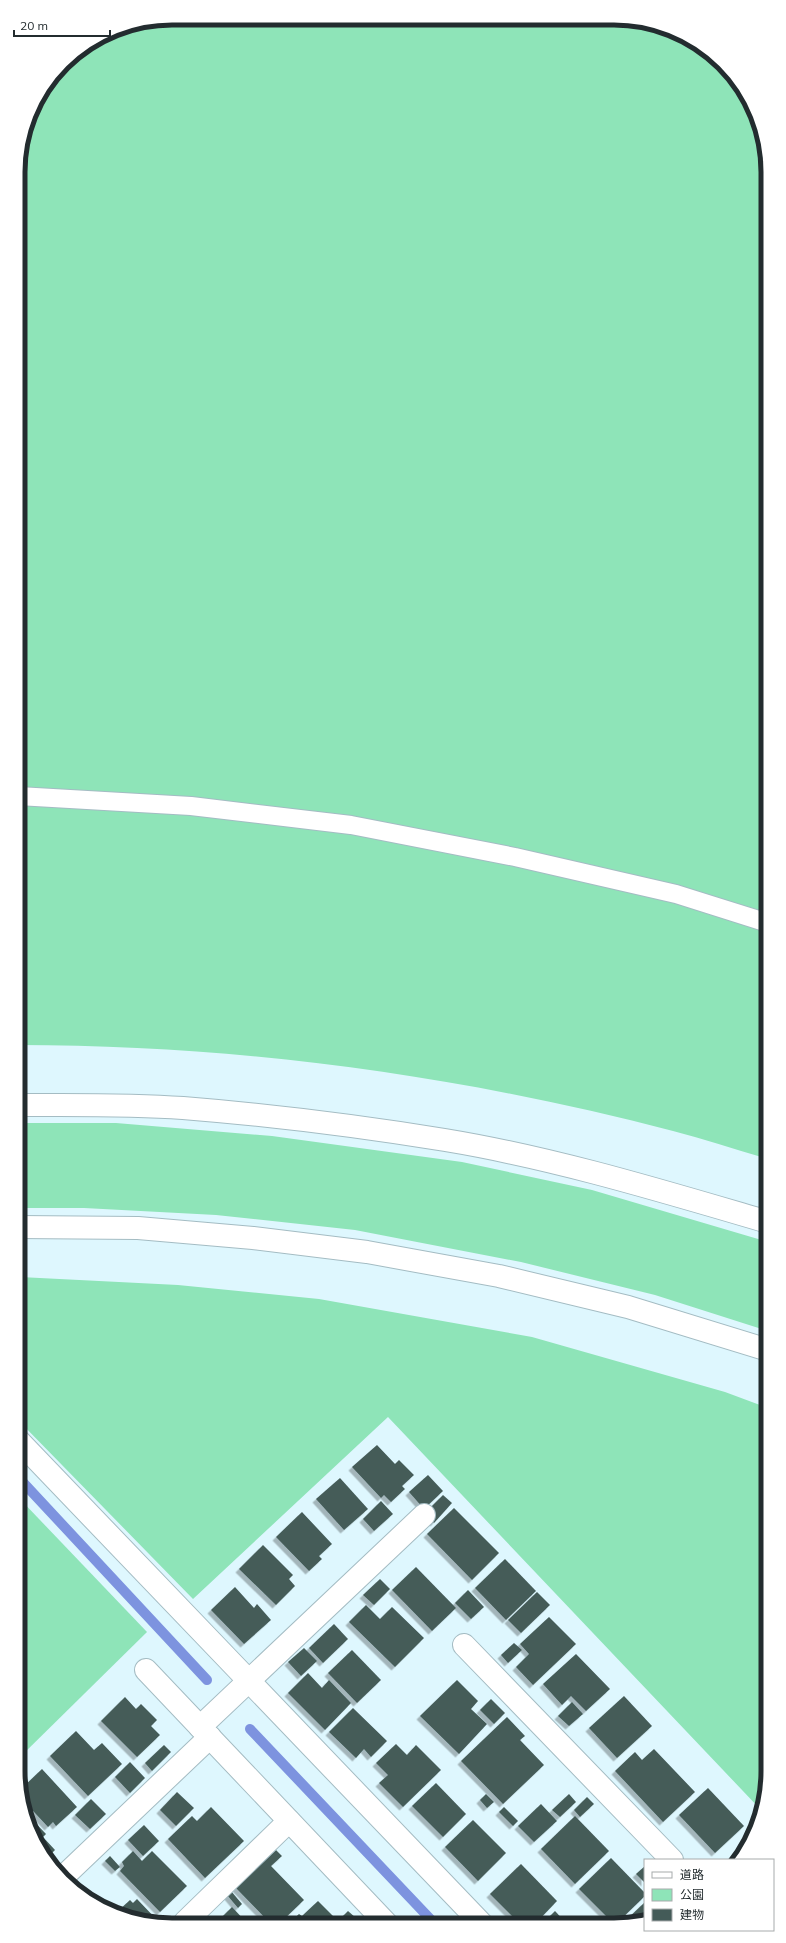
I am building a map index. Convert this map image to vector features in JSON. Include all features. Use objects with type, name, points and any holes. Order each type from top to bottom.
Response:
[{"type":"street","points":[[25,1105],[182,1108],[318,1122],[446,1140],[596,1174],[761,1220]]},
{"type":"street","points":[[25,1227],[138,1228],[253,1238],[367,1252],[514,1279],[628,1307],[761,1348]]},
{"type":"street","points":[[25,1447],[476,1918]]},
{"type":"street","points":[[67,1873],[205,1732],[250,1682],[424,1515]]},
{"type":"street","points":[[464,1645],[671,1859]]},
{"type":"street","points":[[146,1670],[381,1918]]},
{"type":"street","points":[[189,1918],[289,1821]]},
{"type":"lane","points":[[25,796],[191,806],[351,825],[515,857],[668,892],[761,921]]},
{"type":"green space","points":[[623,25],[652,30],[679,40],[703,55],[718,68],[736,90],[750,116],[756,134],[761,163],[761,1157],[685,1134],[592,1111],[430,1079],[266,1057],[101,1046],[25,1045],[25,163],[30,134],[40,107],[55,83],[68,68],[83,55],[116,36],[153,26]]},
{"type":"green space","points":[[25,1123],[116,1123],[272,1136],[462,1162],[592,1190],[761,1240],[761,1329],[655,1295],[521,1262],[355,1230],[216,1215],[84,1208],[25,1208]]},
{"type":"green space","points":[[25,1277],[178,1285],[319,1299],[532,1337],[725,1392],[761,1405],[761,1780],[757,1806],[388,1417],[193,1599],[25,1427]]},
{"type":"green space","points":[[25,1504],[147,1632],[25,1752]]},
{"type":"building","points":[[377,1445],[395,1464],[399,1460],[414,1475],[402,1486],[405,1489],[391,1502],[384,1495],[381,1498],[352,1467]]},
{"type":"building","points":[[428,1475],[443,1491],[424,1509],[409,1492]]},
{"type":"building","points":[[340,1478],[368,1509],[344,1530],[316,1499]]},
{"type":"building","points":[[443,1495],[452,1503],[434,1523],[425,1513]]},
{"type":"building","points":[[381,1501],[393,1514],[374,1531],[363,1519]]},
{"type":"building","points":[[454,1508],[499,1553],[472,1580],[427,1534]]},
{"type":"building","points":[[302,1512],[332,1544],[319,1556],[322,1559],[309,1571],[276,1537]]},
{"type":"building","points":[[263,1545],[293,1575],[289,1579],[295,1586],[276,1605],[239,1569]]},
{"type":"building","points":[[505,1559],[536,1591],[506,1620],[475,1588]]},
{"type":"building","points":[[416,1567],[456,1608],[432,1631],[392,1590]]},
{"type":"building","points":[[380,1579],[390,1589],[374,1605],[363,1595]]},
{"type":"building","points":[[235,1587],[254,1608],[257,1604],[271,1620],[244,1644],[211,1610]]},
{"type":"building","points":[[468,1590],[484,1607],[471,1619],[455,1603]]},
{"type":"building","points":[[537,1592],[550,1605],[521,1633],[508,1620]]},
{"type":"building","points":[[366,1605],[380,1619],[392,1607],[424,1638],[395,1667],[349,1622]]},
{"type":"building","points":[[549,1617],[576,1644],[533,1685],[516,1667],[529,1654],[520,1644]]},
{"type":"building","points":[[334,1624],[348,1639],[323,1663],[309,1648]]},
{"type":"building","points":[[514,1643],[522,1650],[508,1663],[501,1655]]},
{"type":"building","points":[[304,1648],[317,1661],[301,1676],[288,1662]]},
{"type":"building","points":[[352,1650],[381,1680],[357,1703],[328,1673]]},
{"type":"building","points":[[576,1654],[610,1689],[586,1711],[571,1696],[562,1705],[543,1684]]},
{"type":"building","points":[[308,1673],[322,1688],[329,1680],[351,1703],[325,1730],[288,1693]]},
{"type":"building","points":[[457,1680],[478,1701],[471,1709],[487,1724],[459,1754],[420,1716]]},
{"type":"building","points":[[624,1696],[652,1726],[617,1758],[589,1728]]},
{"type":"building","points":[[125,1697],[136,1709],[141,1704],[157,1720],[151,1726],[160,1735],[137,1757],[101,1721]]},
{"type":"building","points":[[491,1699],[505,1713],[494,1724],[480,1710]]},
{"type":"building","points":[[572,1702],[583,1714],[569,1726],[558,1716]]},
{"type":"building","points":[[353,1708],[387,1741],[371,1757],[364,1749],[356,1758],[329,1732]]},
{"type":"building","points":[[507,1717],[525,1736],[520,1740],[544,1765],[503,1804],[461,1761]]},
{"type":"building","points":[[76,1731],[94,1750],[102,1743],[122,1764],[88,1796],[50,1756]]},
{"type":"building","points":[[396,1744],[407,1755],[416,1745],[441,1770],[403,1807],[379,1783],[388,1775],[376,1763]]},
{"type":"building","points":[[164,1745],[171,1752],[152,1771],[145,1763]]},
{"type":"building","points":[[654,1749],[695,1792],[663,1822],[615,1771],[635,1752],[642,1760]]},
{"type":"building","points":[[130,1762],[145,1778],[130,1793],[115,1777]]},
{"type":"building","points":[[42,1769],[77,1807],[56,1826],[53,1822],[48,1827],[30,1807],[25,1785]]},
{"type":"building","points":[[436,1783],[466,1814],[443,1837],[412,1806]]},
{"type":"building","points":[[708,1788],[744,1826],[715,1853],[679,1815]]},
{"type":"building","points":[[177,1792],[194,1808],[176,1826],[160,1810]]},
{"type":"building","points":[[486,1794],[494,1802],[487,1808],[480,1800]]},
{"type":"building","points":[[569,1794],[576,1802],[560,1817],[552,1810]]},
{"type":"building","points":[[587,1797],[594,1804],[580,1817],[574,1810]]},
{"type":"building","points":[[91,1799],[106,1814],[90,1829],[75,1815]]},
{"type":"building","points":[[541,1804],[557,1821],[534,1842],[518,1826]]},
{"type":"building","points":[[211,1807],[244,1841],[205,1878],[168,1839],[192,1816],[197,1821]]},
{"type":"building","points":[[504,1807],[518,1821],[513,1826],[499,1812]]},
{"type":"building","points":[[575,1816],[609,1851],[575,1884],[541,1849]]},
{"type":"building","points":[[473,1820],[506,1853],[478,1881],[445,1847]]},
{"type":"building","points":[[34,1822],[46,1834],[43,1837],[55,1850],[51,1854],[40,1836]]},
{"type":"building","points":[[144,1825],[159,1841],[143,1856],[128,1840]]},
{"type":"building","points":[[276,1850],[282,1856],[271,1866],[304,1900],[285,1918],[265,1918],[236,1888]]},
{"type":"building","points":[[133,1851],[142,1861],[152,1851],[187,1886],[160,1912],[120,1871],[124,1866],[122,1862]]},
{"type":"building","points":[[110,1856],[120,1867],[115,1871],[105,1861]]},
{"type":"building","points":[[611,1858],[644,1892],[644,1897],[622,1918],[608,1918],[579,1889]]},
{"type":"building","points":[[521,1864],[557,1901],[541,1918],[514,1918],[490,1894]]},
{"type":"building","points":[[644,1867],[644,1882],[636,1874]]},
{"type":"building","points":[[231,1891],[242,1904],[238,1908],[227,1895]]},
{"type":"building","points":[[137,1899],[154,1917],[121,1909],[130,1900],[133,1903]]},
{"type":"building","points":[[318,1901],[335,1918],[295,1918],[299,1914],[302,1916]]},
{"type":"building","points":[[644,1903],[644,1915],[629,1917]]},
{"type":"building","points":[[232,1907],[242,1918],[221,1918]]},
{"type":"building","points":[[348,1911],[356,1918],[341,1918]]},
{"type":"building","points":[[555,1911],[562,1918],[548,1918]]},
{"type":"waterway","points":[[25,1485],[207,1680]]},
{"type":"waterway","points":[[250,1729],[429,1918]]}]
